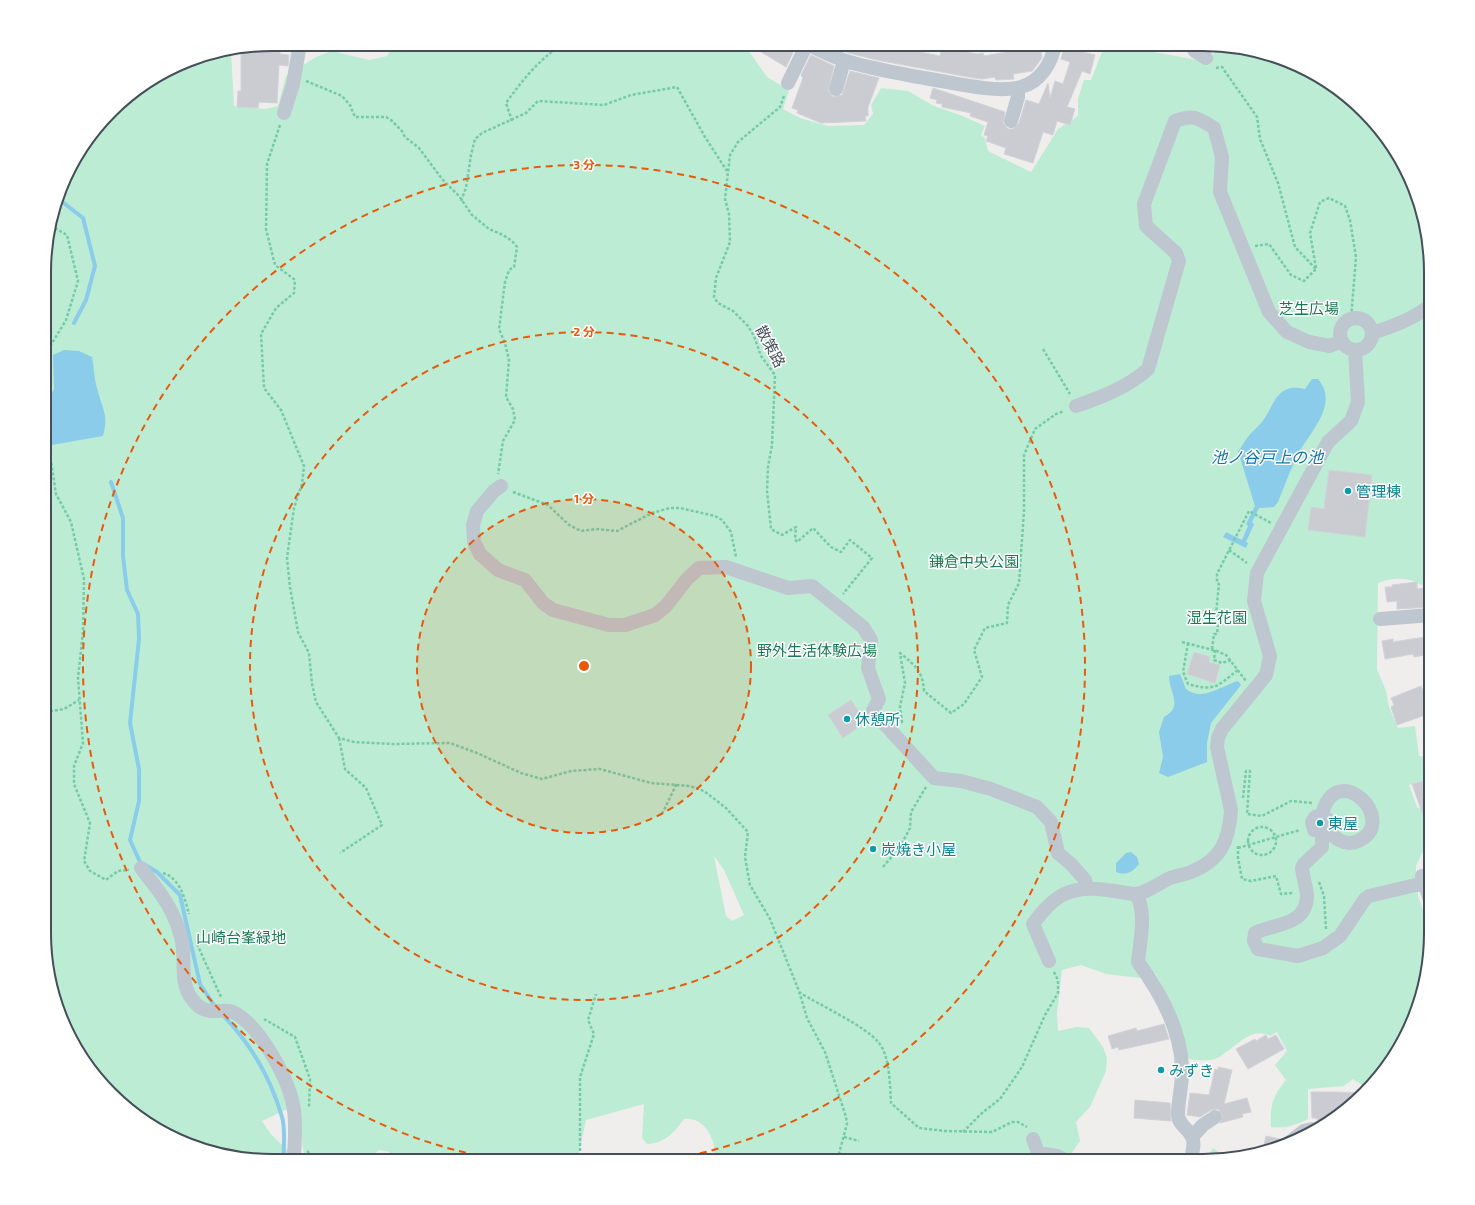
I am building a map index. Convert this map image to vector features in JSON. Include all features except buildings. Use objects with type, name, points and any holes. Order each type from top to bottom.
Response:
[{"type":"street","points":[[284,113],[293,84],[298,51]]},
{"type":"street","points":[[788,83],[804,51]]},
{"type":"street","points":[[822,51],[844,61],[876,69],[964,85],[1006,90],[1018,88],[1034,81],[1043,73],[1054,55],[1054,51]]},
{"type":"street","points":[[1196,51],[1206,58]]},
{"type":"street","points":[[836,89],[844,61]]},
{"type":"street","points":[[1011,121],[1018,97],[1018,88]]},
{"type":"street","points":[[1076,406],[1110,393],[1137,378],[1148,368],[1179,261],[1176,253],[1146,226],[1144,204],[1175,121],[1196,117],[1214,128],[1222,157],[1220,192],[1244,247],[1269,312],[1287,332],[1309,342],[1330,346],[1341,341]]},
{"type":"street","points":[[1372,334],[1397,325],[1424,310]]},
{"type":"street","points":[[1356,318],[1365,321],[1369,324],[1372,334],[1369,344],[1360,350],[1347,348],[1341,341],[1340,330],[1342,325],[1351,319],[1356,318]]},
{"type":"street","points":[[1049,961],[1033,924],[1055,898],[1070,890],[1087,888],[1136,894],[1171,878],[1204,866],[1214,859],[1222,849],[1231,810],[1217,747],[1218,738],[1222,729],[1266,676],[1270,656],[1254,601],[1257,573],[1328,442],[1350,421],[1358,402],[1354,350]]},
{"type":"street","points":[[501,486],[494,491],[477,511],[473,525],[474,542],[480,554],[498,570],[525,580],[543,603],[552,610],[610,625],[625,625],[655,614],[666,606],[687,579],[699,568],[726,567],[788,588],[812,586],[863,627],[871,640],[868,668],[879,699],[873,711],[887,727],[934,778],[961,781],[991,789],[1037,807],[1051,822],[1058,853],[1071,864],[1084,880],[1087,888]]},
{"type":"street","points":[[1380,619],[1424,616]]},
{"type":"street","points":[[1342,791],[1351,792],[1360,795],[1365,800],[1371,813],[1372,824],[1368,836],[1356,842],[1348,843],[1335,838],[1320,829],[1328,826],[1328,820],[1324,810],[1333,794],[1342,791]]},
{"type":"street","points":[[1320,829],[1322,847],[1304,864],[1302,868],[1300,892],[1303,911],[1295,920],[1255,933],[1254,941],[1258,948],[1298,956],[1326,946],[1340,936],[1365,899],[1369,896],[1424,879]]},
{"type":"street","points":[[141,868],[164,896],[174,915],[182,942],[185,987],[193,1001],[209,1012],[232,1012],[248,1024],[258,1035],[277,1064],[287,1083],[294,1110],[294,1154]]},
{"type":"street","points":[[1136,894],[1139,899],[1142,914],[1138,962],[1171,1017],[1182,1068],[1178,1116],[1183,1127],[1192,1137],[1192,1154]]},
{"type":"street","points":[[1192,1137],[1215,1117]]},
{"type":"street","points":[[1032,1139],[1038,1153],[1044,1154]]},
{"type":"path","points":[[512,120],[506,103],[522,80],[542,58],[552,51]]},
{"type":"path","points":[[295,64],[303,80],[312,85],[334,91],[348,100],[355,117],[386,117],[391,120],[402,131],[405,137],[419,148],[442,179],[459,196],[472,215],[489,229],[512,241],[517,247],[514,267],[509,270],[505,282],[499,328],[505,343],[509,360],[506,397],[514,410],[516,420],[503,441],[498,473],[501,486],[548,505],[569,526],[581,531],[596,529],[617,531],[652,513],[670,508],[680,508],[715,516],[727,525],[736,557],[740,561]]},
{"type":"path","points":[[1222,67],[1257,117],[1260,139],[1278,183],[1295,247],[1316,269]]},
{"type":"path","points":[[728,171],[730,155],[738,142],[780,107],[788,83]]},
{"type":"path","points":[[461,201],[466,188],[475,139],[482,132],[526,113],[538,101],[604,105],[632,95],[677,87],[705,137],[728,171]]},
{"type":"path","points":[[284,113],[267,164],[266,229],[275,265],[295,280],[294,293],[276,308],[261,334],[264,388],[281,410],[304,466],[302,484],[294,508],[287,558],[290,587],[298,632],[309,652],[312,684],[316,702],[339,738],[345,769],[366,788],[382,825],[340,853]]},
{"type":"path","name":"散策路","points":[[728,171],[725,199],[729,214],[730,242],[716,278],[714,297],[718,303],[733,311],[748,326],[754,336],[761,356],[775,375],[772,445],[768,467],[767,491],[771,529],[779,535],[796,527],[795,538],[797,542],[813,528],[831,547],[841,552],[850,540],[872,558],[836,604]]},
{"type":"path","points":[[1316,269],[1310,233],[1320,202],[1329,198],[1345,206],[1350,220],[1356,256],[1351,319]]},
{"type":"path","points":[[51,345],[66,320],[78,281],[67,235],[55,228]]},
{"type":"path","points":[[1244,247],[1269,244],[1291,275],[1304,281],[1316,269]]},
{"type":"path","points":[[887,727],[902,722],[900,707],[905,683],[900,653],[917,669],[923,679],[924,691],[951,713],[964,704],[982,677],[974,650],[985,628],[1007,623],[1008,605],[1019,583],[1024,511],[1024,455],[1035,429],[1056,414],[1076,406],[1065,382],[1043,349]]},
{"type":"path","points":[[51,461],[56,494],[71,522],[84,579],[84,615],[78,678],[83,743],[74,766],[74,784],[90,823],[84,861],[90,871],[106,880],[118,871],[141,868]]},
{"type":"path","points":[[1231,660],[1222,663],[1214,660],[1214,634],[1217,634],[1218,613],[1216,613],[1219,584],[1217,583],[1218,574],[1249,511],[1282,529]]},
{"type":"path","points":[[1229,550],[1240,557],[1257,573]]},
{"type":"path","points":[[1182,642],[1214,650],[1226,655],[1253,691]]},
{"type":"path","points":[[1188,643],[1183,672],[1188,684],[1212,688],[1238,670]]},
{"type":"path","points":[[51,711],[64,709],[79,700]]},
{"type":"path","points":[[339,738],[354,742],[393,744],[450,743],[477,753],[500,765],[542,779],[571,771],[600,770],[651,783],[677,783],[704,791],[726,808],[748,832],[745,857],[750,885],[770,919],[799,991],[803,1007],[826,1052],[838,1087],[846,1117],[844,1137],[839,1154]]},
{"type":"path","points":[[1242,802],[1246,771],[1250,771],[1247,814],[1262,816],[1291,801],[1324,810]]},
{"type":"path","points":[[883,867],[900,847],[910,828],[911,812],[922,792],[934,778]]},
{"type":"path","points":[[662,814],[677,783]]},
{"type":"path","points":[[1259,828],[1266,828],[1270,830],[1275,837],[1274,848],[1268,854],[1259,854],[1253,851],[1249,845],[1250,834],[1259,828]]},
{"type":"path","points":[[1222,849],[1238,848],[1275,837],[1320,829]]},
{"type":"path","points":[[1239,840],[1238,858],[1242,879],[1251,880],[1276,876],[1281,894],[1300,892],[1317,881],[1323,888],[1326,946]]},
{"type":"path","points":[[162,873],[170,875],[182,891],[190,916]]},
{"type":"path","points":[[195,937],[220,995],[226,999]]},
{"type":"path","points":[[963,1132],[983,1112],[1000,1099],[1022,1067],[1045,1015],[1058,993],[1058,980],[1049,961]]},
{"type":"path","points":[[799,991],[860,1028],[880,1044],[890,1078],[891,1103],[919,1128],[963,1132],[992,1132],[1012,1122],[1018,1122],[1027,1126],[1032,1139]]},
{"type":"path","points":[[580,1154],[580,1077],[594,1034],[588,1020],[596,994]]},
{"type":"path","points":[[844,1137],[859,1141]]},
{"type":"green space","name":"鎌倉中央公園","points":[[332,51],[369,60],[387,56],[390,51],[723,51],[721,53],[723,51],[749,51],[767,77],[789,90],[783,109],[800,118],[828,126],[864,125],[873,114],[871,105],[881,88],[908,91],[934,106],[985,126],[981,135],[985,138],[988,151],[1031,172],[1058,129],[1078,116],[1078,99],[1084,80],[1091,80],[1102,52],[1148,51],[1203,61],[1218,51],[1246,55],[1288,68],[1314,81],[1326,88],[1349,106],[1369,126],[1387,149],[1407,187],[1420,229],[1424,257],[1424,584],[1421,585],[1406,579],[1395,579],[1378,583],[1377,669],[1386,691],[1389,707],[1398,728],[1415,726],[1419,756],[1424,757],[1424,780],[1409,785],[1417,807],[1424,811],[1424,849],[1416,866],[1418,896],[1424,913],[1424,948],[1420,976],[1407,1018],[1387,1056],[1363,1085],[1353,1079],[1344,1086],[1308,1089],[1308,1119],[1290,1126],[1271,1127],[1273,1102],[1278,1091],[1286,1080],[1275,1065],[1287,1051],[1277,1032],[1270,1036],[1256,1034],[1249,1036],[1223,1055],[1214,1059],[1189,1059],[1167,995],[1155,973],[1140,978],[1106,974],[1081,965],[1062,970],[1057,1013],[1058,1031],[1077,1027],[1089,1028],[1103,1047],[1107,1058],[1106,1071],[1090,1107],[1076,1122],[1080,1141],[1071,1154],[714,1154],[714,1144],[710,1134],[701,1123],[693,1119],[684,1119],[677,1129],[664,1139],[659,1142],[647,1144],[642,1138],[644,1104],[586,1120],[579,1154],[392,1154],[379,1150],[375,1154],[304,1154],[296,1105],[262,1121],[270,1133],[288,1151],[286,1154],[257,1154],[229,1150],[201,1142],[174,1131],[149,1117],[137,1108],[106,1079],[88,1056],[68,1018],[55,976],[51,948],[51,257],[55,229],[68,187],[81,161],[97,137],[126,106],[137,97],[149,88],[174,74],[201,63],[231,55],[234,106],[265,109],[278,106],[286,76],[316,57]],"holes":[[[714,856],[724,870],[744,915],[732,921],[726,916]]]},
{"type":"green space","points":[[1213,1148],[1221,1154],[1218,1154],[1209,1154]]},
{"type":"water","points":[[64,350],[79,351],[92,357],[96,384],[105,416],[103,436],[51,445],[51,395],[54,389],[53,355]]},
{"type":"water","name":"池ノ谷戸上の池","points":[[1312,379],[1318,379],[1324,389],[1326,399],[1324,408],[1315,428],[1297,456],[1278,502],[1274,507],[1259,508],[1252,522],[1254,524],[1246,542],[1248,543],[1246,548],[1223,537],[1226,532],[1242,540],[1248,526],[1246,524],[1255,506],[1238,451],[1262,422],[1282,392],[1295,388],[1305,389]]},
{"type":"water","points":[[1180,674],[1186,689],[1192,693],[1205,694],[1238,681],[1241,685],[1211,723],[1207,743],[1207,762],[1168,777],[1159,773],[1163,757],[1159,732],[1164,717],[1170,713],[1174,704],[1169,676]]},
{"type":"water","points":[[1131,852],[1137,857],[1139,864],[1129,872],[1123,874],[1116,872],[1116,863],[1126,853]]},
{"type":"waterway","points":[[63,202],[83,218],[95,266],[86,300],[74,323]]},
{"type":"waterway","points":[[111,482],[123,518],[123,556],[127,590],[138,614],[139,639],[130,723],[139,769],[139,801],[130,840],[140,862],[157,872],[180,895],[200,984],[216,1008]]},
{"type":"waterway","points":[[222,1014],[242,1037],[266,1075],[282,1117],[284,1154]]},
{"type":"place","name":"管理棟","points":[[1348,491]]},
{"type":"place","name":"休憩所","points":[[847,719]]},
{"type":"place","name":"東屋","points":[[1320,823]]},
{"type":"place","name":"炭焼き小屋","points":[[873,849]]},
{"type":"place","name":"みずき","points":[[1161,1070]]},
{"type":"park label","name":"芝生広場","points":[[1309,308]]},
{"type":"park label","name":"湿生花園","points":[[1217,617]]},
{"type":"park label","name":"野外生活体験広場","points":[[817,650]]},
{"type":"park label","name":"山崎台峯緑地","points":[[241,937]]}]
